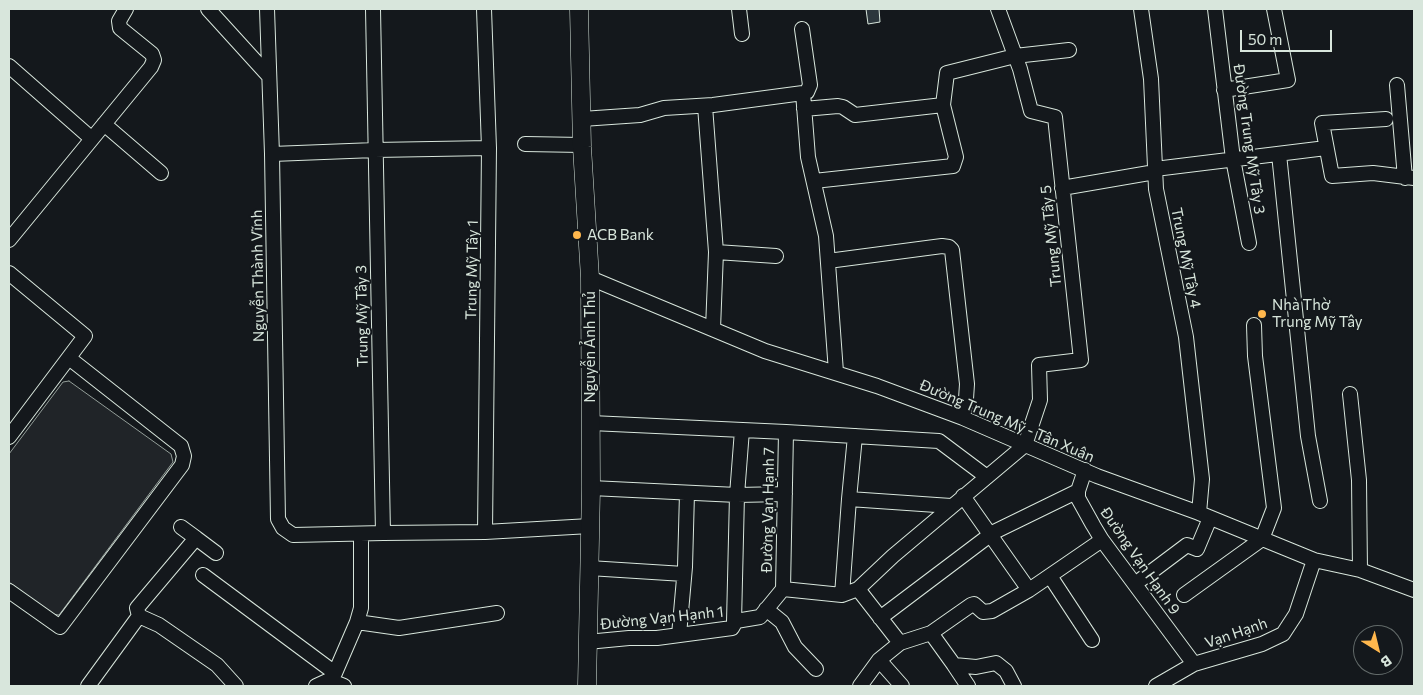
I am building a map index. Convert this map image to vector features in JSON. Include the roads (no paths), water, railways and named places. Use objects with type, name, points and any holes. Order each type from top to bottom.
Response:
[{"type":"main road","name":"Nguyễn Ảnh Thủ","points":[[580,9],[582,145],[590,278],[591,488],[587,686]]},
{"type":"street","points":[[9,240],[151,67],[154,60],[152,54],[120,28],[119,22],[126,9]]},
{"type":"street","points":[[208,9],[268,76]]},
{"type":"street","name":"Nguyễn Thành Vĩnh","points":[[268,9],[278,519],[283,528],[293,535],[361,534]]},
{"type":"street","name":"Trung Mỹ Tây 3","points":[[373,9],[383,533]]},
{"type":"street","name":"Trung Mỹ Tây 1","points":[[484,9],[489,148],[485,532]]},
{"type":"street","points":[[739,9],[742,34]]},
{"type":"street","name":"Trung Mỹ Tây 5","points":[[998,9],[1020,69],[1031,111],[1055,117],[1081,360],[1039,365],[1040,400],[1025,445]]},
{"type":"street","name":"Trung Mỹ Tây 4","points":[[1135,584],[1187,545],[1197,549],[1204,515],[1202,479],[1186,337],[1156,189],[1151,79],[1141,9]]},
{"type":"street","name":"Đường Trung Mỹ Tây 3","points":[[1215,9],[1233,159],[1249,243]]},
{"type":"street","points":[[1224,90],[1288,80],[1274,9]]},
{"type":"street","points":[[582,119],[644,115],[664,108],[705,106],[807,92],[810,85],[802,28]]},
{"type":"street","points":[[814,181],[953,166],[956,157],[943,106],[947,73],[1015,56],[1069,50]]},
{"type":"street","points":[[9,66],[92,138]]},
{"type":"street","points":[[1386,119],[1322,123],[1332,176],[1373,173],[1410,178],[1397,85]]},
{"type":"street","points":[[803,93],[808,157],[826,236],[836,372]]},
{"type":"street","points":[[705,106],[716,252],[713,329]]},
{"type":"street","points":[[804,109],[838,106],[855,115],[943,106]]},
{"type":"street","points":[[104,124],[161,172]]},
{"type":"street","points":[[524,144],[582,145]]},
{"type":"street","points":[[272,154],[489,148]]},
{"type":"street","points":[[1062,188],[1233,159],[1326,148]]},
{"type":"street","points":[[1279,154],[1308,436],[1320,501]]},
{"type":"street","points":[[828,262],[942,246],[949,247],[952,250],[967,384],[963,418]]},
{"type":"street","points":[[716,252],[776,256]]},
{"type":"street","points":[[9,273],[85,336],[9,437]]},
{"type":"street","name":"Đường Trung Mỹ - Tân Xuân","points":[[590,278],[766,351],[878,386],[963,418],[1084,470],[1204,515],[1314,560],[1360,570],[1414,590]]},
{"type":"street","points":[[1184,595],[1262,539],[1274,508],[1255,356],[1254,325]]},
{"type":"street","points":[[9,591],[60,627],[182,465],[184,456],[181,446],[69,358]]},
{"type":"street","points":[[1350,394],[1358,480],[1360,570]]},
{"type":"street","points":[[591,423],[786,432],[940,442],[986,477]]},
{"type":"street","points":[[734,622],[737,495],[742,430]]},
{"type":"street","name":"Đường Vạn Hạnh 7","points":[[783,589],[786,432]]},
{"type":"street","points":[[842,595],[855,436]]},
{"type":"street","points":[[783,589],[842,595],[858,589],[962,496],[1025,445]]},
{"type":"street","points":[[880,618],[990,534],[1078,491],[1084,470]]},
{"type":"street","points":[[591,488],[737,495],[785,494]]},
{"type":"street","name":"Đường Vạn Hạnh 9","points":[[1078,491],[1078,498],[1102,540],[1194,664]]},
{"type":"street","points":[[679,635],[684,574],[686,493]]},
{"type":"street","points":[[962,496],[1029,590]]},
{"type":"street","points":[[849,499],[951,506]]},
{"type":"street","points":[[316,686],[332,676],[357,622],[361,608],[361,534],[485,532],[590,526]]},
{"type":"street","points":[[181,527],[216,553]]},
{"type":"street","points":[[88,686],[138,616],[137,608],[196,538]]},
{"type":"street","points":[[860,686],[879,660],[900,643],[931,633],[971,605],[974,604],[986,613],[1029,590],[1102,540]]},
{"type":"street","name":"Vạn Hạnh","points":[[1156,686],[1194,664],[1262,644],[1283,634],[1296,614],[1314,560]]},
{"type":"street","points":[[589,568],[684,574]]},
{"type":"street","points":[[202,575],[344,686]]},
{"type":"street","points":[[1050,576],[1092,640]]},
{"type":"street","name":"Đường Vạn Hạnh 1","points":[[587,642],[679,635],[732,628],[734,622],[760,617],[783,589]]},
{"type":"street","points":[[858,589],[900,643]]},
{"type":"street","points":[[766,609],[782,622],[795,647],[816,669]]},
{"type":"street","points":[[357,622],[399,628],[497,613]]},
{"type":"street","points":[[138,616],[159,625],[217,665],[236,686]]},
{"type":"street","points":[[931,633],[968,686]]},
{"type":"street","points":[[879,660],[902,686]]},
{"type":"street","points":[[954,665],[976,667],[996,663],[1006,671],[1014,686]]},
{"type":"place","name":"ACB Bank","points":[[577,235]]},
{"type":"place","name":"Nhà Thờ Trung Mỹ Tây","points":[[1262,314]]}]
